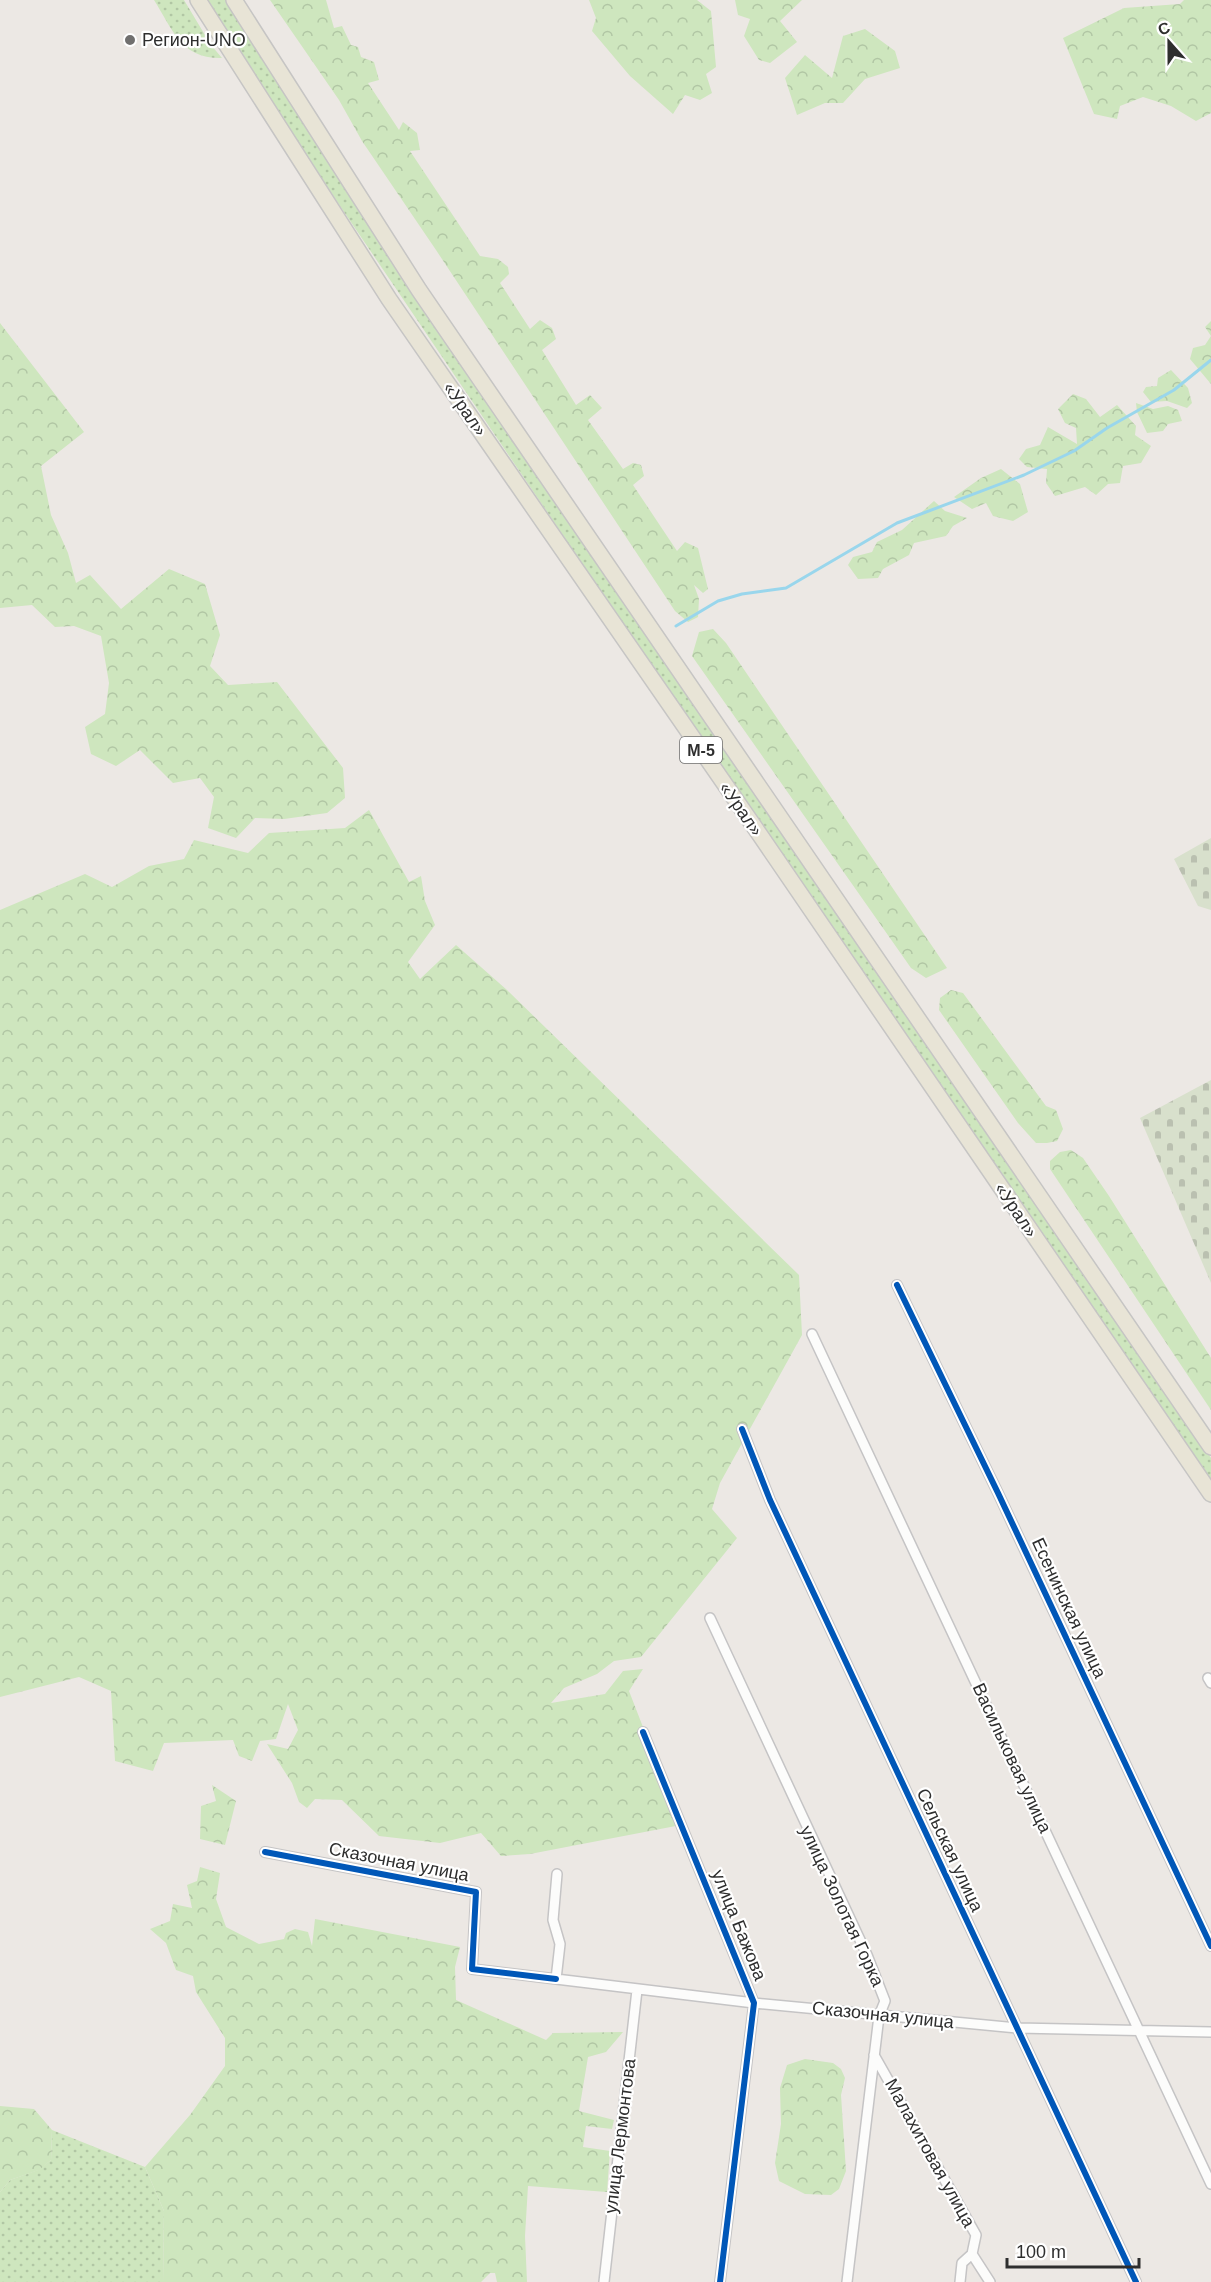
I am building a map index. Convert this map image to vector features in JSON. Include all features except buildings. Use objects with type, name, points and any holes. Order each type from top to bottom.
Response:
[{"type":"main road","name":"«Урал»","points":[[198,0],[389,299],[760,835],[1211,1494]]},
{"type":"main road","name":"«Урал»","points":[[234,0],[419,290],[1211,1447]]},
{"type":"street","name":"Есенинская улица","points":[[897,1285],[998,1493],[1211,1946]]},
{"type":"street","name":"Васильковая улица","points":[[812,1334],[1211,2184]]},
{"type":"street","name":"Сельская улица","points":[[742,1429],[770,1500],[1136,2282]]},
{"type":"street","name":"улица Золотая Горка","points":[[710,1618],[867,1955],[885,2001],[879,2016],[847,2282]]},
{"type":"street","name":"улица Бажова","points":[[643,1732],[754,2003],[720,2282]]},
{"type":"street","name":"Сказочная улица","points":[[265,1852],[476,1892],[472,1969],[754,2003],[1017,2028],[1211,2032]]},
{"type":"street","points":[[556,1979],[560,1944],[553,1920],[557,1874]]},
{"type":"street","name":"улица Лермонтова","points":[[604,2282],[637,1990]]},
{"type":"street","name":"Малахитовая улица","points":[[874,2055],[976,2235],[972,2254],[990,2282]]},
{"type":"street","points":[[960,2282],[962,2263],[972,2254]]},
{"type":"green space","points":[[154,0],[184,0],[211,45],[222,58],[197,54],[187,48],[173,32]]},
{"type":"green space","points":[[206,0],[227,0],[373,230],[1211,1458],[1211,1482],[673,698],[271,104]]},
{"type":"green space","points":[[270,0],[326,0],[334,28],[342,26],[351,45],[358,47],[361,57],[374,62],[379,80],[368,83],[399,130],[403,122],[417,133],[420,150],[410,151],[480,256],[498,259],[508,267],[509,274],[500,283],[530,329],[540,320],[552,328],[556,339],[542,350],[576,405],[590,395],[602,408],[588,420],[623,469],[633,463],[641,465],[644,476],[633,485],[677,551],[685,542],[698,548],[708,589],[703,593],[694,585],[699,599],[698,617],[688,622],[675,611],[362,141],[339,100]]},
{"type":"green space","points":[[589,0],[697,0],[711,11],[716,67],[706,74],[712,93],[700,100],[685,95],[673,114],[630,76],[592,31],[596,18]]},
{"type":"green space","points":[[735,0],[802,0],[780,21],[797,42],[770,63],[759,60],[744,36],[750,19],[738,15]]},
{"type":"green space","points":[[1184,0],[1211,0],[1211,113],[1196,121],[1171,106],[1143,97],[1120,106],[1117,119],[1094,114],[1063,38],[1124,8],[1180,4]]},
{"type":"green space","points":[[865,29],[895,51],[900,68],[865,79],[843,103],[825,103],[797,115],[785,78],[805,55],[832,78],[843,36]]},
{"type":"green space","points":[[1211,321],[1211,336],[1205,327]]},
{"type":"green space","points":[[0,323],[84,432],[41,466],[51,515],[68,553],[76,583],[90,575],[121,609],[169,569],[205,584],[220,635],[210,666],[228,685],[277,682],[343,768],[345,798],[327,813],[284,819],[255,818],[236,838],[208,828],[214,797],[200,778],[173,783],[140,750],[116,766],[91,754],[85,727],[105,714],[109,683],[101,636],[74,626],[55,627],[32,605],[0,608]]},
{"type":"green space","points":[[1211,336],[1211,384],[1190,359],[1193,348],[1205,345]]},
{"type":"green space","points":[[1171,370],[1188,388],[1192,403],[1187,408],[1167,401],[1151,402],[1143,392],[1146,387],[1157,386],[1158,378]]},
{"type":"green space","points":[[1073,394],[1086,399],[1100,417],[1117,405],[1136,426],[1135,435],[1151,446],[1141,463],[1123,466],[1120,483],[1108,484],[1096,495],[1085,487],[1055,496],[1046,483],[1047,469],[1027,467],[1019,459],[1026,449],[1040,445],[1048,427],[1077,444],[1076,428],[1065,423],[1058,409]]},
{"type":"green space","points":[[1136,403],[1153,409],[1168,406],[1178,410],[1182,421],[1168,424],[1163,431],[1147,433],[1137,412]]},
{"type":"green space","points":[[1001,469],[1020,484],[1028,512],[1013,521],[993,516],[986,503],[972,509],[954,497],[981,478]]},
{"type":"green space","points":[[934,501],[945,511],[967,518],[953,526],[946,536],[914,543],[909,555],[883,569],[878,578],[858,579],[848,565],[853,557],[872,552],[877,542],[902,530]]},
{"type":"green space","points":[[713,629],[726,643],[947,968],[926,978],[911,968],[692,656],[699,632]]},
{"type":"green space","points":[[369,810],[409,882],[421,876],[425,901],[435,925],[408,962],[420,979],[456,945],[507,990],[799,1275],[802,1335],[720,1483],[712,1509],[737,1538],[641,1657],[614,1661],[597,1674],[564,1688],[551,1703],[605,1694],[623,1671],[643,1669],[629,1691],[681,1825],[530,1854],[501,1856],[481,1833],[440,1843],[379,1836],[342,1800],[315,1799],[307,1808],[299,1802],[292,1783],[267,1744],[288,1749],[298,1730],[288,1704],[276,1739],[260,1741],[252,1761],[239,1756],[233,1740],[164,1743],[153,1771],[115,1761],[111,1691],[79,1677],[0,1697],[0,910],[85,874],[112,887],[149,866],[184,859],[194,840],[248,853],[269,833],[345,828]]},
{"type":"green space","points":[[1211,838],[1211,910],[1198,906],[1174,859]]},
{"type":"green space","points":[[951,990],[963,993],[1046,1106],[1056,1110],[1063,1129],[1057,1141],[1036,1143],[1018,1123],[939,1010],[940,998]]},
{"type":"green space","points":[[1211,1080],[1211,1283],[1140,1118]]},
{"type":"green space","points":[[1071,1150],[1083,1158],[1109,1196],[1211,1358],[1211,1410],[1050,1169],[1050,1161],[1060,1152]]},
{"type":"green space","points":[[212,1785],[236,1801],[225,1845],[200,1839],[201,1806],[216,1801]]},
{"type":"green space","points":[[200,1867],[220,1873],[216,1899],[226,1927],[259,1944],[284,1939],[286,1933],[295,1929],[308,1932],[312,1946],[315,1919],[460,1947],[455,1967],[456,2000],[546,2040],[553,2033],[623,2032],[606,2052],[588,2057],[579,2111],[614,2120],[612,2129],[586,2126],[583,2147],[610,2151],[607,2192],[528,2186],[525,2236],[527,2282],[497,2282],[495,2273],[490,2273],[481,2282],[163,2282],[164,2211],[145,2167],[190,2115],[225,2066],[225,2038],[196,1992],[193,1976],[176,1970],[166,1943],[150,1929],[170,1921],[173,1904],[192,1908],[187,1885],[197,1881]]},
{"type":"green space","points":[[805,2059],[833,2063],[841,2069],[845,2078],[841,2095],[846,2171],[839,2189],[831,2195],[805,2194],[779,2181],[775,2163],[781,2124],[780,2088],[787,2065]]},
{"type":"green space","points":[[0,2106],[34,2109],[52,2130],[51,2160],[39,2170],[10,2180],[0,2192]]},
{"type":"green space","points":[[52,2130],[145,2167],[164,2211],[163,2282],[0,2282],[0,2192],[10,2180],[38,2170],[51,2160]]},
{"type":"waterway","points":[[676,626],[718,601],[742,594],[786,588],[897,523],[1024,475],[1074,451],[1107,428],[1174,390],[1211,360]]},
{"type":"cycle path","points":[[897,1285],[998,1493],[1211,1946]]},
{"type":"cycle path","points":[[742,1429],[770,1500],[1136,2282]]},
{"type":"cycle path","points":[[643,1732],[754,2003],[720,2282]]},
{"type":"cycle path","points":[[265,1852],[476,1892],[472,1969],[556,1979]]},
{"type":"place","name":"Регион-UNO","points":[[130,40]]}]
